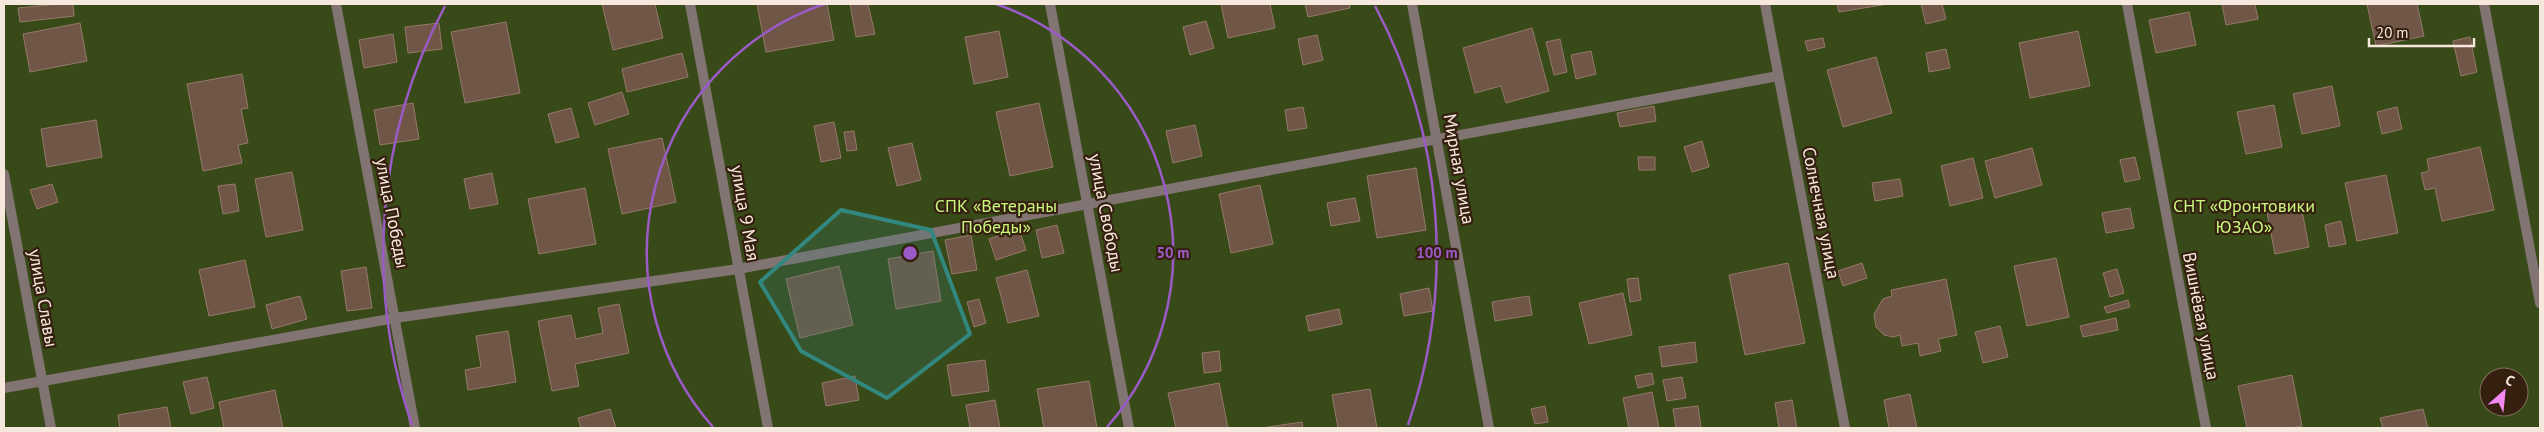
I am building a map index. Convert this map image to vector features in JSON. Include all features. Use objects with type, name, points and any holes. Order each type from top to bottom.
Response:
[{"type":"street","name":"улица Победы","points":[[336,4],[415,428]]},
{"type":"street","name":"улица 9 Мая","points":[[690,4],[768,428]]},
{"type":"street","name":"улица Свободы","points":[[1050,4],[1129,428]]},
{"type":"street","name":"Мирная улица","points":[[1412,4],[1489,428]]},
{"type":"street","name":"Солнечная улица","points":[[1765,4],[1845,428]]},
{"type":"street","name":"Вишнёвая улица","points":[[2127,4],[2206,428]]},
{"type":"street","points":[[2484,4],[2540,303]]},
{"type":"street","points":[[4,388],[395,318],[738,269],[1778,76]]},
{"type":"street","name":"улица Славы","points":[[4,174],[51,428]]},
{"type":"highlighted area","points":[[841,210],[931,230],[970,334],[887,398],[801,351],[760,282]]},
{"type":"green space","name":"СПК «Ветераны Победы»","points":[[4,4],[2540,4],[2540,428],[4,428]]},
{"type":"building","points":[[73,4],[74,16],[20,22],[18,8]]},
{"type":"building","points":[[602,4],[655,4],[663,38],[613,50]]},
{"type":"building","points":[[757,4],[827,4],[834,40],[766,52]]},
{"type":"building","points":[[850,4],[868,4],[875,34],[856,37]]},
{"type":"building","points":[[1221,4],[1270,4],[1275,28],[1228,38]]},
{"type":"building","points":[[1305,4],[1349,4],[1350,8],[1308,17]]},
{"type":"building","points":[[1837,4],[1888,4],[1839,12]]},
{"type":"building","points":[[1921,4],[1942,4],[1946,19],[1926,24]]},
{"type":"building","points":[[2222,4],[2255,4],[2258,19],[2226,25]]},
{"type":"building","points":[[2367,4],[2417,4],[2424,36],[2376,46]]},
{"type":"building","points":[[2189,12],[2196,45],[2156,53],[2149,20]]},
{"type":"building","points":[[1206,21],[1214,48],[1190,55],[1183,27]]},
{"type":"building","points":[[506,22],[520,93],[465,103],[451,32]]},
{"type":"building","points":[[80,23],[87,61],[30,72],[23,34]]},
{"type":"building","points":[[439,23],[442,49],[408,53],[405,27]]},
{"type":"building","points":[[1532,28],[1549,91],[1506,103],[1501,86],[1475,93],[1463,48]]},
{"type":"building","points":[[999,31],[1008,77],[974,84],[965,37]]},
{"type":"building","points":[[2078,31],[2090,86],[2030,98],[2019,43]]},
{"type":"building","points":[[393,34],[397,62],[364,68],[359,40]]},
{"type":"building","points":[[1317,35],[1323,60],[1303,65],[1298,39]]},
{"type":"building","points":[[2470,37],[2477,72],[2461,76],[2453,41]]},
{"type":"building","points":[[1823,38],[1825,47],[1808,51],[1805,41]]},
{"type":"building","points":[[1560,39],[1567,72],[1554,75],[1546,42]]},
{"type":"building","points":[[1946,49],[1950,68],[1929,72],[1926,53]]},
{"type":"building","points":[[1591,51],[1596,74],[1576,79],[1571,55]]},
{"type":"building","points":[[682,53],[688,77],[627,92],[622,69]]},
{"type":"building","points":[[1876,57],[1892,113],[1843,127],[1827,70]]},
{"type":"building","points":[[242,74],[248,108],[241,109],[248,143],[238,145],[242,163],[203,171],[187,84]]},
{"type":"building","points":[[2332,86],[2340,126],[2302,134],[2293,94]]},
{"type":"building","points":[[622,92],[629,114],[595,125],[588,103]]},
{"type":"building","points":[[413,103],[419,139],[380,145],[374,110]]},
{"type":"building","points":[[1039,103],[1053,167],[1010,176],[996,112]]},
{"type":"building","points":[[2274,105],[2282,147],[2246,154],[2237,112]]},
{"type":"building","points":[[1654,106],[1656,121],[1620,127],[1617,113]]},
{"type":"building","points":[[1303,107],[1307,128],[1288,131],[1285,110]]},
{"type":"building","points":[[2397,107],[2402,129],[2382,134],[2377,112]]},
{"type":"building","points":[[571,108],[579,137],[556,143],[548,114]]},
{"type":"building","points":[[96,120],[102,157],[47,167],[41,129]]},
{"type":"building","points":[[834,122],[841,158],[821,162],[814,126]]},
{"type":"building","points":[[1195,125],[1202,156],[1173,163],[1166,131]]},
{"type":"building","points":[[854,131],[857,150],[847,151],[844,132]]},
{"type":"building","points":[[662,138],[676,202],[622,214],[608,149]]},
{"type":"building","points":[[1702,141],[1709,167],[1692,172],[1684,147]]},
{"type":"building","points":[[912,143],[921,180],[897,186],[888,148]]},
{"type":"building","points":[[2480,147],[2494,210],[2442,221],[2435,188],[2425,190],[2421,173],[2429,171],[2427,159]]},
{"type":"building","points":[[2032,148],[2042,185],[1995,198],[1985,161]]},
{"type":"building","points":[[1638,157],[1655,157],[1655,170],[1639,170]]},
{"type":"building","points":[[2135,157],[2140,179],[2125,182],[2120,160]]},
{"type":"building","points":[[1973,158],[1983,198],[1950,206],[1941,166]]},
{"type":"building","points":[[1416,168],[1426,230],[1377,238],[1367,176]]},
{"type":"building","points":[[292,172],[303,230],[266,237],[255,179]]},
{"type":"building","points":[[492,173],[498,204],[470,209],[464,179]]},
{"type":"building","points":[[2386,175],[2398,233],[2357,241],[2345,183]]},
{"type":"building","points":[[1900,179],[1903,196],[1875,201],[1872,183]]},
{"type":"building","points":[[52,184],[58,202],[37,209],[30,190]]},
{"type":"building","points":[[235,184],[239,211],[223,214],[218,186]]},
{"type":"building","points":[[1260,185],[1273,244],[1231,253],[1219,194]]},
{"type":"building","points":[[585,188],[596,244],[539,254],[528,199]]},
{"type":"building","points":[[1355,198],[1360,221],[1331,226],[1327,203]]},
{"type":"building","points":[[2301,206],[2309,247],[2275,254],[2267,213]]},
{"type":"building","points":[[2130,208],[2134,228],[2106,233],[2102,213]]},
{"type":"building","points":[[2341,221],[2346,244],[2329,247],[2325,225]]},
{"type":"building","points":[[1057,225],[1064,253],[1042,258],[1036,230]]},
{"type":"building","points":[[1019,229],[1026,250],[996,260],[989,239]]},
{"type":"building","points":[[971,235],[977,270],[952,274],[945,240]]},
{"type":"building","points":[[933,251],[941,301],[896,309],[888,259]]},
{"type":"building","points":[[2056,258],[2069,317],[2027,326],[2014,266]]},
{"type":"building","points":[[245,260],[255,307],[209,316],[199,270]]},
{"type":"building","points":[[1788,263],[1805,343],[1745,355],[1729,275]]},
{"type":"building","points":[[1862,263],[1867,278],[1843,286],[1838,271]]},
{"type":"building","points":[[839,266],[853,325],[800,338],[786,279]]},
{"type":"building","points":[[366,267],[372,308],[347,311],[341,271]]},
{"type":"building","points":[[2117,269],[2124,293],[2110,297],[2103,273]]},
{"type":"building","points":[[1027,270],[1039,316],[1008,323],[996,278]]},
{"type":"building","points":[[1638,278],[1641,300],[1630,302],[1627,279]]},
{"type":"building","points":[[1946,279],[1957,335],[1938,339],[1941,351],[1920,356],[1918,343],[1902,346],[1900,335],[1893,337],[1884,335],[1876,327],[1874,314],[1883,299],[1892,296],[1891,290]]},
{"type":"building","points":[[1429,288],[1433,311],[1404,316],[1400,294]]},
{"type":"building","points":[[1623,293],[1632,335],[1589,344],[1579,303]]},
{"type":"building","points":[[300,296],[307,319],[272,329],[266,305]]},
{"type":"building","points":[[1529,296],[1532,315],[1495,321],[1492,302]]},
{"type":"building","points":[[979,299],[986,323],[974,327],[967,302]]},
{"type":"building","points":[[2128,300],[2130,307],[2107,313],[2104,307]]},
{"type":"building","points":[[619,304],[629,353],[575,364],[579,386],[552,391],[538,321],[571,315],[576,339],[603,333],[598,308]]},
{"type":"building","points":[[1339,309],[1342,324],[1309,331],[1306,316]]},
{"type":"building","points":[[2116,318],[2118,330],[2083,337],[2080,326]]},
{"type":"building","points":[[2000,326],[2008,357],[1983,363],[1975,332]]},
{"type":"building","points":[[508,331],[516,382],[468,390],[465,370],[481,367],[476,336]]},
{"type":"building","points":[[1695,342],[1697,362],[1662,367],[1659,347]]},
{"type":"building","points":[[1219,351],[1221,371],[1204,373],[1202,353]]},
{"type":"building","points":[[985,360],[989,391],[952,396],[947,365]]},
{"type":"building","points":[[1652,373],[1654,384],[1638,388],[1635,376]]},
{"type":"building","points":[[2292,375],[2302,426],[2289,428],[2247,428],[2238,386]]},
{"type":"building","points":[[855,376],[859,400],[826,406],[822,383]]},
{"type":"building","points":[[207,377],[214,408],[191,414],[183,382]]},
{"type":"building","points":[[1682,377],[1686,398],[1667,401],[1663,380]]},
{"type":"building","points":[[1089,381],[1097,428],[1044,428],[1037,389]]},
{"type":"building","points":[[1219,383],[1228,428],[1176,428],[1168,393]]},
{"type":"building","points":[[1370,389],[1377,428],[1338,428],[1332,395]]},
{"type":"building","points":[[275,390],[283,428],[224,428],[219,402]]},
{"type":"building","points":[[1652,392],[1659,428],[1629,428],[1623,398]]},
{"type":"building","points":[[1910,394],[1917,428],[1889,428],[1884,400]]},
{"type":"building","points":[[995,400],[1000,428],[970,428],[966,405]]},
{"type":"building","points":[[1792,400],[1797,428],[1779,428],[1775,403]]},
{"type":"building","points":[[1545,406],[1548,422],[1535,424],[1531,409]]},
{"type":"building","points":[[1698,406],[1701,428],[1676,428],[1673,409]]},
{"type":"building","points":[[167,407],[171,428],[120,428],[118,415]]},
{"type":"building","points":[[610,409],[616,428],[581,428],[578,418]]},
{"type":"building","points":[[2423,409],[2428,428],[2383,428],[2380,418]]},
{"type":"building","points":[[1302,422],[1303,428],[1261,428]]},
{"type":"park label","name":"СНТ «Фронтовики ЮЗАО»","points":[[2244,216]]}]
